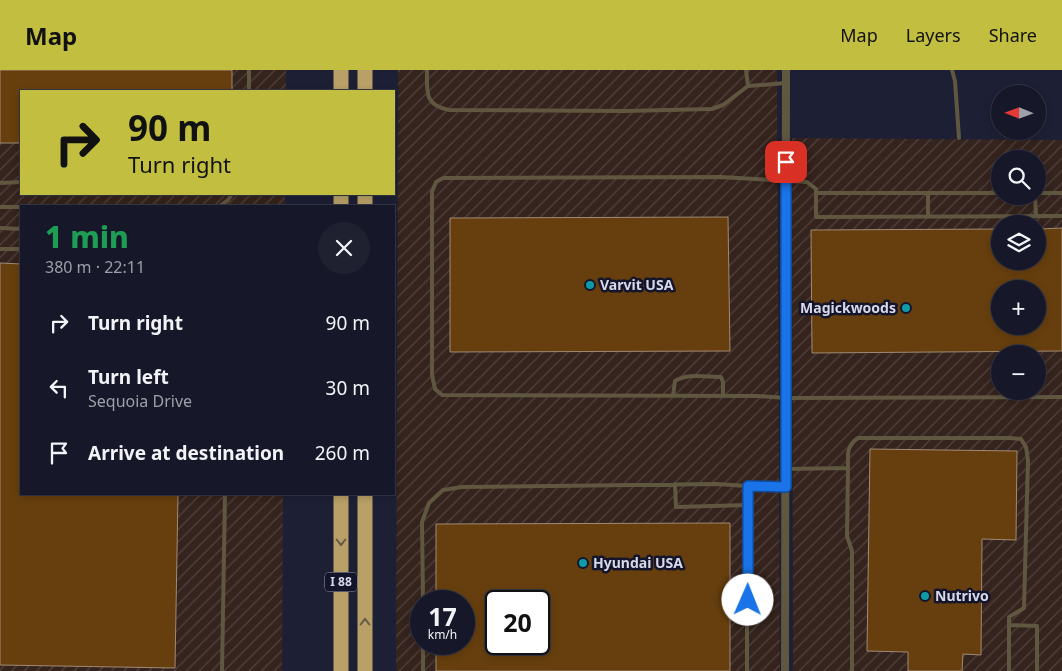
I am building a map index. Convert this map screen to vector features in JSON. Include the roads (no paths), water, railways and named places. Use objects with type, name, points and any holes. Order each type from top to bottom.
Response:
[{"type":"highway","points":[[341,70],[341,90]]},
{"type":"highway","points":[[365,70],[365,90]]},
{"type":"highway","name":"I 88","points":[[341,495],[341,671]]},
{"type":"highway","name":"I 88","points":[[364,495],[364,671]]},
{"type":"street","points":[[786,70],[786,671]]},
{"type":"lane","points":[[249,70],[249,90]]},
{"type":"lane","points":[[427,70],[427,95],[438,108],[449,110],[624,111],[712,109],[723,105],[748,86],[786,83]]},
{"type":"lane","points":[[746,70],[748,86]]},
{"type":"lane","points":[[952,70],[955,81],[959,138]]},
{"type":"lane","points":[[991,216],[816,216],[816,193],[814,186],[807,182],[721,177],[648,176],[443,178],[436,182],[432,192],[432,375],[435,389],[442,395],[786,398],[1062,397]]},
{"type":"lane","points":[[0,182],[20,182]]},
{"type":"lane","points":[[816,193],[991,193]]},
{"type":"lane","points":[[928,193],[928,216]]},
{"type":"lane","points":[[1046,193],[1062,193]]},
{"type":"lane","points":[[221,205],[231,195]]},
{"type":"lane","points":[[0,207],[20,207]]},
{"type":"lane","points":[[1046,216],[1062,216]]},
{"type":"lane","points":[[0,228],[20,229]]},
{"type":"lane","points":[[0,248],[20,249]]},
{"type":"lane","points":[[673,396],[675,381],[682,377],[709,376],[721,377],[723,396]]},
{"type":"lane","points":[[852,671],[852,551],[847,536],[848,453],[851,443],[858,438],[1010,438],[1022,439],[1026,447],[1028,460],[1024,608],[1010,617],[1009,671]]},
{"type":"lane","points":[[786,469],[848,468]]},
{"type":"lane","points":[[423,590],[422,522],[429,503],[443,490],[462,487],[675,484],[786,487]]},
{"type":"lane","points":[[675,484],[676,507],[748,505]]},
{"type":"lane","points":[[747,671],[748,486]]},
{"type":"lane","points":[[222,671],[225,495]]},
{"type":"lane","points":[[1009,625],[1037,626],[1037,671]]},
{"type":"lane","points":[[423,655],[424,671]]},
{"type":"place","name":"Varvit USA","points":[[590,285]]},
{"type":"place","name":"Magickwoods","points":[[906,308]]},
{"type":"place","name":"Hyundai USA","points":[[583,563]]},
{"type":"place","name":"Nutrivo","points":[[925,596]]}]
